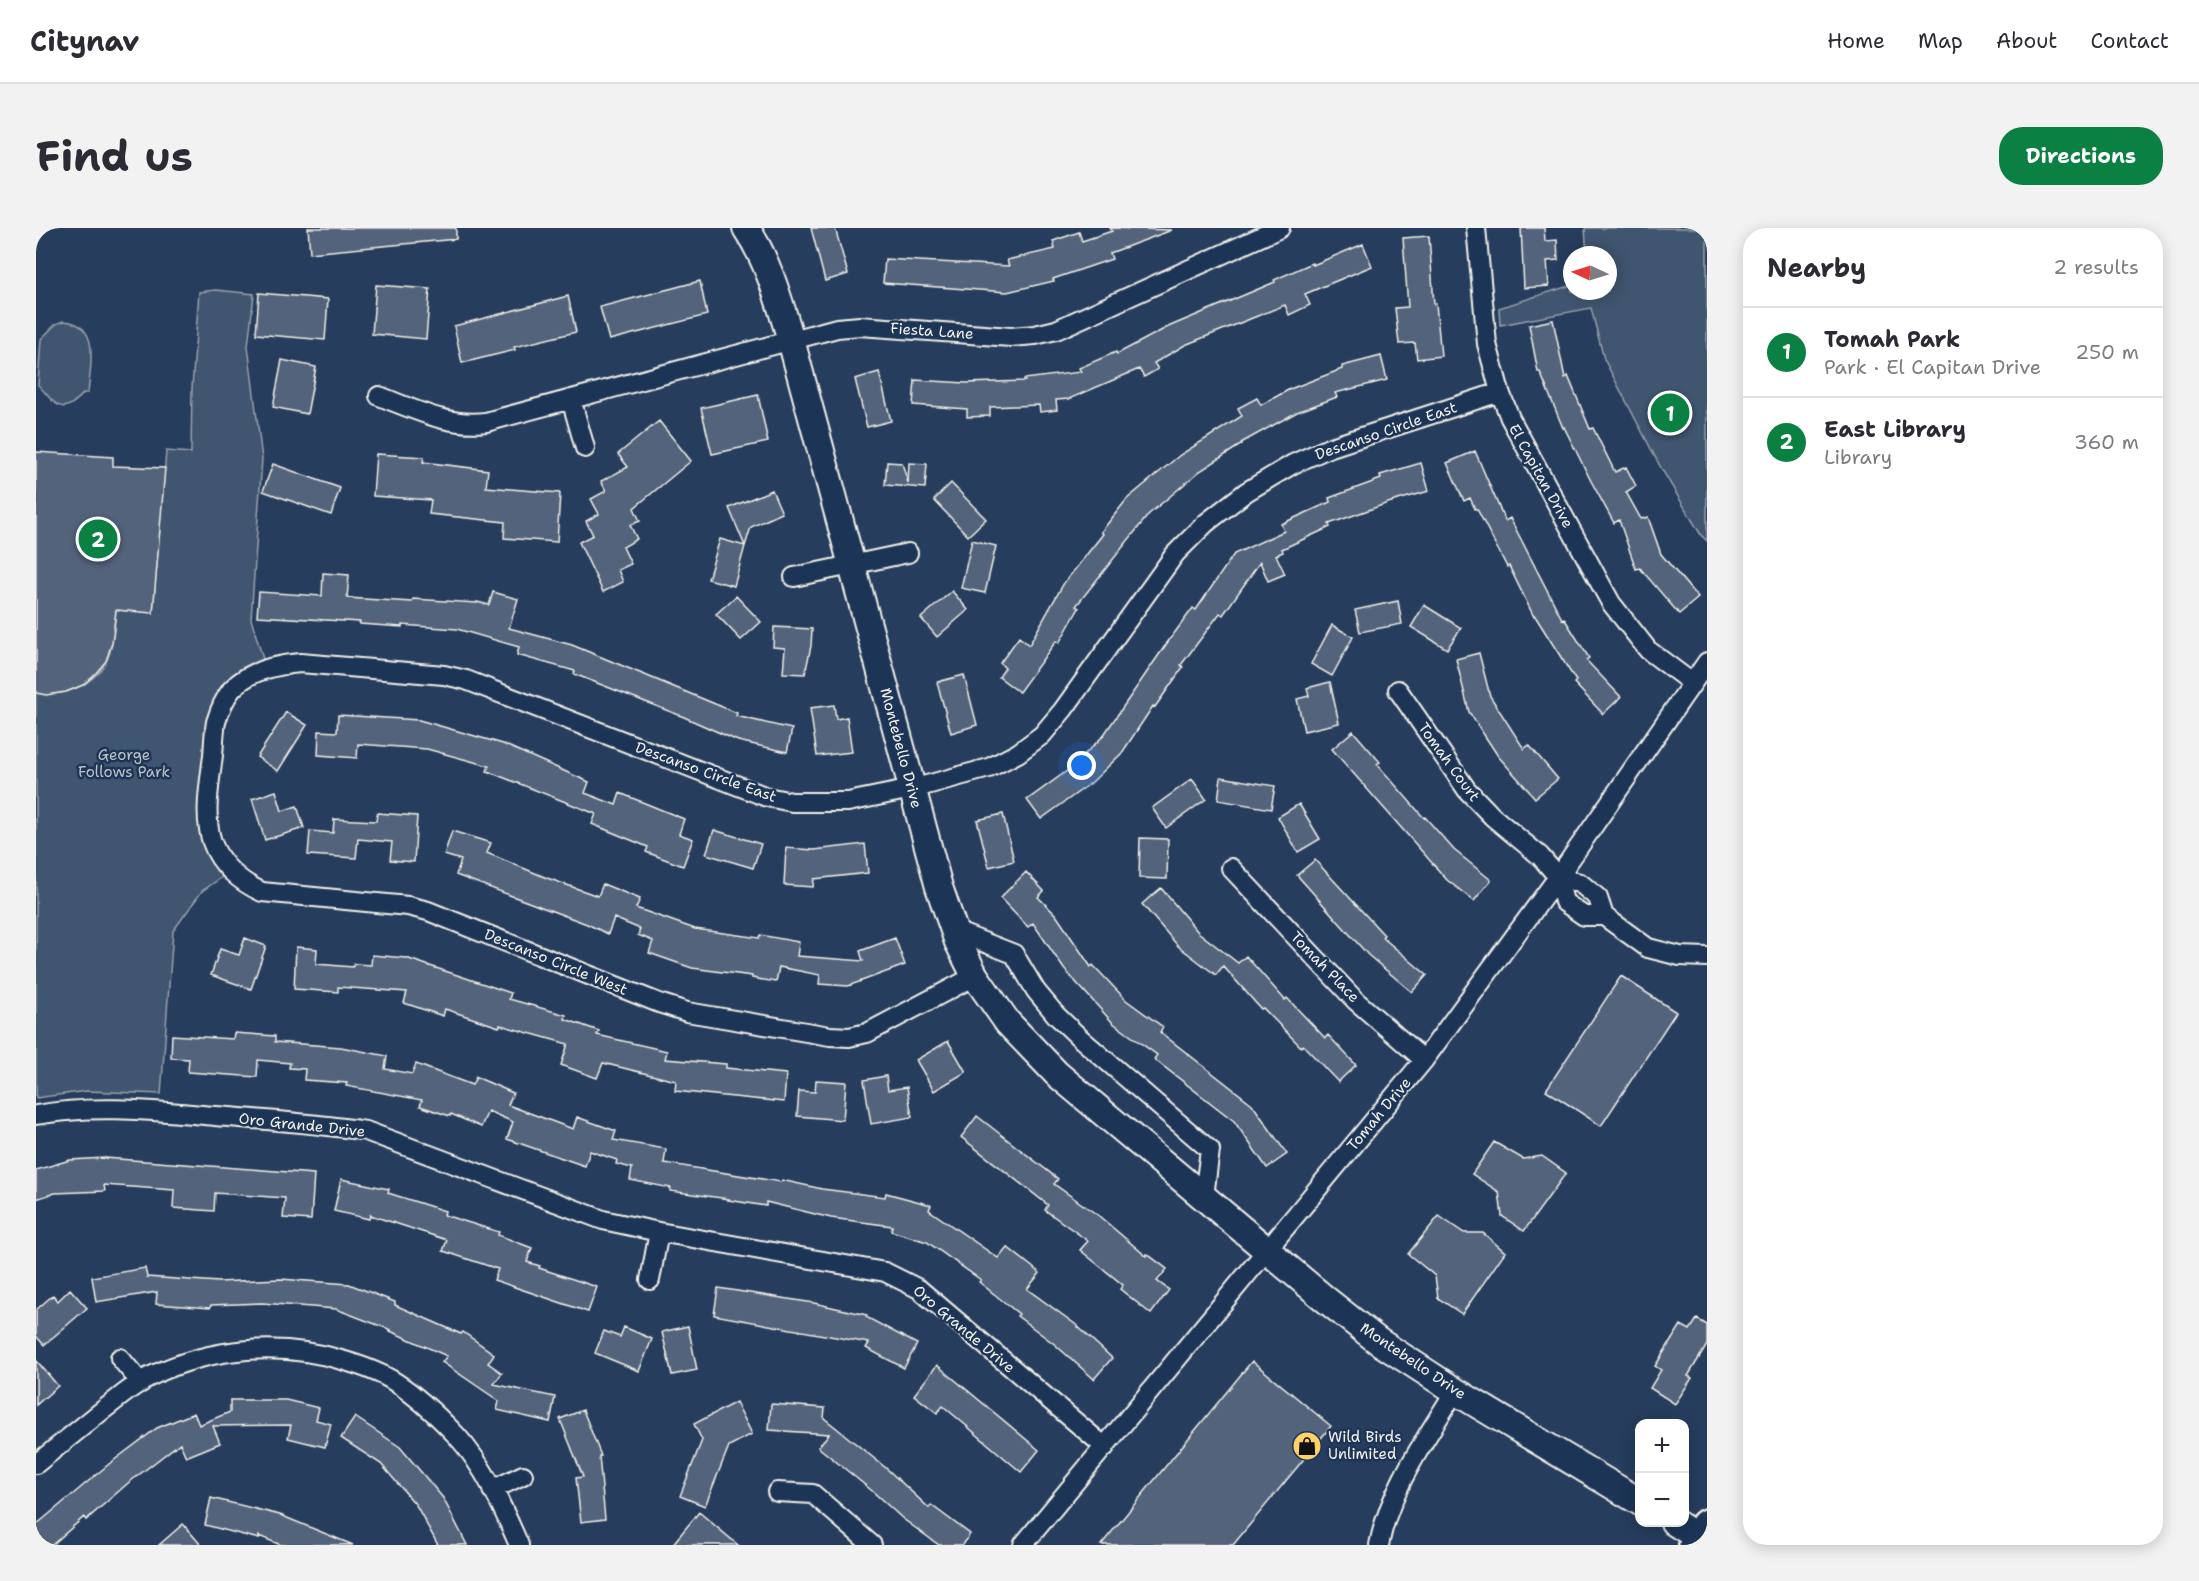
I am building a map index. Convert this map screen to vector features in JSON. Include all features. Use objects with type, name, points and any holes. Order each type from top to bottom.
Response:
[{"type":"street","name":"Montebello Drive","points":[[747,228],[764,259],[791,340],[939,886],[955,931],[975,976],[1008,1023],[1036,1053],[1325,1299],[1378,1341],[1635,1499]]},
{"type":"street","name":"Fiesta Lane","points":[[379,396],[450,422],[469,424],[486,422],[837,328],[860,326],[1011,337],[1035,335],[1056,330],[1280,228]]},
{"type":"street","name":"El Capitan Drive","points":[[1476,228],[1487,344],[1500,392],[1510,418],[1611,603],[1648,650],[1692,683]]},
{"type":"street","name":"Descanso Circle East","points":[[211,775],[216,722],[233,689],[266,669],[281,664],[300,663],[444,675],[466,680],[741,789],[775,799],[801,803],[848,802],[912,789],[990,768],[1018,753],[1042,735],[1063,710],[1175,554],[1206,523],[1246,492],[1293,464],[1331,447],[1500,392]]},
{"type":"street","points":[[571,399],[585,448]]},
{"type":"street","points":[[794,577],[908,554]]},
{"type":"street","name":"Tomah Drive","points":[[1023,1545],[1425,1060],[1558,877],[1707,662]]},
{"type":"street","name":"Tomah Court","points":[[1398,690],[1467,790],[1493,817],[1540,856],[1558,877],[1564,902],[1584,916],[1604,916],[1648,948],[1680,956],[1707,957]]},
{"type":"street","name":"Descanso Circle West","points":[[211,775],[208,817],[211,840],[218,855],[245,884],[262,892],[281,895],[408,906],[428,911],[687,1012],[830,1036],[849,1037],[867,1033],[975,976]]},
{"type":"street","name":"Tomah Place","points":[[1231,868],[1356,1001],[1425,1060]]},
{"type":"street","points":[[955,931],[1014,954],[1036,991],[1056,1015],[1210,1149],[1204,1196]]},
{"type":"street","name":"Oro Grande Drive","points":[[36,1115],[113,1108],[327,1125],[366,1131],[603,1220],[885,1272],[903,1279],[919,1290],[1105,1447]]},
{"type":"street","points":[[650,1280],[659,1232]]},
{"type":"street","points":[[36,1464],[148,1377],[189,1360],[224,1352],[260,1348],[327,1355],[362,1366],[394,1381],[425,1405],[457,1436],[479,1465],[519,1545]]},
{"type":"street","points":[[120,1358],[141,1383]]},
{"type":"street","points":[[1379,1545],[1393,1499],[1455,1390]]},
{"type":"street","points":[[492,1490],[523,1474]]},
{"type":"street","points":[[777,1492],[813,1494],[872,1545]]},
{"type":"green space","points":[[1585,228],[1707,228],[1707,541],[1701,535],[1661,468],[1604,359],[1591,308],[1500,325],[1499,308],[1563,288],[1563,300],[1617,300],[1617,246],[1586,246]]},
{"type":"green space","name":"George Follows Park","points":[[216,290],[254,294],[248,346],[262,459],[251,619],[266,669],[222,707],[208,817],[231,871],[202,891],[173,931],[161,1094],[87,1091],[36,1098],[36,693],[66,692],[93,678],[106,662],[111,650],[116,610],[153,613],[166,451],[191,453],[192,388],[199,292]]},
{"type":"green space","points":[[63,321],[84,329],[91,348],[88,393],[84,393],[76,401],[64,407],[54,402],[38,385],[41,339],[56,324]]},
{"type":"building","points":[[308,228],[456,228],[456,239],[310,253]]},
{"type":"building","points":[[811,228],[835,228],[848,274],[825,281]]},
{"type":"building","points":[[1110,228],[1172,230],[1110,253],[1112,259],[1053,279],[1054,281],[1007,292],[883,283],[885,259],[1009,266],[1007,260],[1055,249],[1053,241],[1079,232],[1082,241],[1112,231]]},
{"type":"building","points":[[1521,228],[1544,228],[1545,241],[1557,240],[1558,260],[1547,261],[1549,286],[1524,288]]},
{"type":"building","points":[[1429,236],[1441,356],[1417,359],[1415,343],[1399,344],[1395,308],[1408,307],[1403,238]]},
{"type":"building","points":[[1363,244],[1372,266],[1305,294],[1310,305],[1289,315],[1285,305],[1185,345],[1154,363],[1158,369],[1144,377],[1139,369],[1069,399],[1056,400],[1057,410],[1040,412],[1039,405],[990,407],[990,416],[967,417],[967,409],[913,405],[915,380],[966,383],[1025,381],[1024,379],[1081,372],[1079,368],[1116,352],[1117,354],[1168,327],[1275,282],[1274,280],[1312,263],[1313,265]]},
{"type":"building","points":[[700,281],[707,315],[609,340],[600,307]]},
{"type":"building","points":[[376,285],[430,289],[426,339],[372,334]]},
{"type":"building","points":[[259,293],[328,299],[325,340],[256,334]]},
{"type":"building","points":[[568,296],[576,332],[462,363],[454,326]]},
{"type":"building","points":[[1553,320],[1565,378],[1568,376],[1590,429],[1593,428],[1615,472],[1626,467],[1636,486],[1626,492],[1641,519],[1648,517],[1661,554],[1698,598],[1679,614],[1640,568],[1636,569],[1619,520],[1614,523],[1591,481],[1563,428],[1540,372],[1538,372],[1529,325]]},
{"type":"building","points":[[1381,356],[1387,380],[1335,393],[1337,397],[1297,412],[1241,443],[1200,471],[1149,514],[1076,606],[1079,608],[1059,643],[1056,641],[1019,692],[999,677],[1005,668],[1000,663],[1019,637],[1029,645],[1064,583],[1103,534],[1101,532],[1127,499],[1180,455],[1242,416],[1238,408],[1257,398],[1261,405],[1290,389],[1342,369],[1342,366]]},
{"type":"building","points":[[282,360],[316,367],[307,414],[273,407]]},
{"type":"building","points":[[879,372],[891,421],[867,427],[855,379]]},
{"type":"building","points":[[758,395],[768,442],[712,454],[701,408]]},
{"type":"building","points":[[659,421],[691,461],[634,508],[640,521],[630,525],[637,539],[623,547],[631,564],[618,570],[623,582],[603,592],[579,542],[593,535],[586,521],[599,514],[591,499],[606,491],[601,481],[628,467],[618,454]]},
{"type":"building","points":[[1475,451],[1505,521],[1510,518],[1562,619],[1564,618],[1589,658],[1586,660],[1621,697],[1603,714],[1574,683],[1576,681],[1534,617],[1477,509],[1470,498],[1464,501],[1447,463]]},
{"type":"building","points":[[36,452],[113,457],[113,466],[165,468],[153,613],[116,610],[112,643],[106,661],[83,685],[66,692],[46,695],[36,693]]},
{"type":"building","points":[[376,454],[424,457],[423,462],[488,470],[486,487],[560,493],[557,542],[504,538],[505,522],[429,514],[431,500],[373,496]]},
{"type":"building","points":[[887,462],[902,463],[908,483],[909,463],[927,464],[925,488],[885,485]]},
{"type":"building","points":[[1421,463],[1429,491],[1329,524],[1330,527],[1282,549],[1283,552],[1276,555],[1285,574],[1268,581],[1260,562],[1223,615],[1220,613],[1181,665],[1183,667],[1155,707],[1153,706],[1122,753],[1091,783],[1041,819],[1027,800],[1071,768],[1103,736],[1167,643],[1193,608],[1196,610],[1234,554],[1284,531],[1281,524],[1330,502],[1329,498],[1381,479],[1380,475]]},
{"type":"building","points":[[273,464],[340,488],[331,515],[263,491]]},
{"type":"building","points":[[951,483],[986,519],[968,536],[934,500]]},
{"type":"building","points":[[772,490],[782,513],[751,527],[745,546],[729,508]]},
{"type":"building","points":[[720,539],[745,546],[734,586],[708,579]]},
{"type":"building","points":[[972,540],[996,546],[985,593],[961,588]]},
{"type":"building","points":[[323,573],[349,575],[347,598],[412,602],[413,599],[477,602],[489,605],[493,592],[518,599],[509,628],[572,645],[737,713],[736,716],[792,729],[787,752],[738,741],[574,674],[575,671],[517,655],[519,647],[457,629],[257,616],[259,592],[322,596]]},
{"type":"building","points":[[952,591],[968,610],[937,637],[921,618]]},
{"type":"building","points":[[736,596],[761,622],[741,640],[716,614]]},
{"type":"building","points":[[1398,601],[1402,624],[1360,632],[1355,610]]},
{"type":"building","points":[[1424,605],[1461,628],[1447,649],[1411,627]]},
{"type":"building","points":[[1332,625],[1353,637],[1332,676],[1311,664]]},
{"type":"building","points":[[774,627],[812,629],[805,674],[783,673],[785,648],[773,647]]},
{"type":"building","points":[[1479,653],[1490,696],[1524,749],[1529,745],[1558,779],[1535,798],[1498,756],[1469,712],[1456,659]]},
{"type":"building","points":[[964,675],[977,725],[951,733],[937,682]]},
{"type":"building","points":[[1330,682],[1339,723],[1304,731],[1297,699],[1309,696],[1307,688]]},
{"type":"building","points":[[834,705],[836,719],[847,717],[852,752],[817,756],[810,708]]},
{"type":"building","points":[[286,712],[307,725],[278,771],[257,757]]},
{"type":"building","points":[[338,715],[419,720],[503,744],[589,782],[585,793],[616,805],[620,793],[684,819],[679,834],[693,839],[683,866],[646,852],[648,847],[592,824],[596,814],[487,771],[489,766],[427,749],[358,744],[357,758],[318,755],[319,731],[337,732]]},
{"type":"building","points":[[1353,731],[1380,762],[1377,764],[1424,818],[1454,850],[1491,880],[1474,901],[1447,880],[1332,749]]},
{"type":"building","points":[[1221,777],[1275,786],[1271,809],[1218,800]]},
{"type":"building","points":[[1192,779],[1206,799],[1166,828],[1152,808]]},
{"type":"building","points":[[276,791],[282,811],[297,806],[304,828],[265,840],[252,799]]},
{"type":"building","points":[[1299,804],[1320,839],[1298,852],[1278,817]]},
{"type":"building","points":[[377,813],[417,816],[414,862],[390,860],[392,842],[358,839],[356,858],[308,855],[310,831],[333,833],[334,819],[376,821]]},
{"type":"building","points":[[1003,814],[1014,861],[989,867],[977,820]]},
{"type":"building","points":[[714,830],[761,844],[753,868],[706,854]]},
{"type":"building","points":[[452,831],[491,843],[487,853],[547,878],[598,896],[603,884],[640,899],[636,908],[695,929],[759,938],[760,935],[799,942],[797,956],[863,961],[860,951],[895,938],[905,965],[848,986],[819,984],[820,975],[779,967],[776,982],[752,978],[752,976],[692,968],[649,953],[653,941],[638,935],[640,929],[614,918],[608,934],[456,875],[461,860],[444,855]]},
{"type":"building","points":[[1140,838],[1168,839],[1167,879],[1139,878]]},
{"type":"building","points":[[865,844],[868,873],[814,879],[813,887],[784,885],[786,848],[814,850]]},
{"type":"building","points":[[1315,860],[1384,935],[1382,937],[1427,975],[1412,992],[1368,955],[1297,875]]},
{"type":"building","points":[[1026,872],[1044,891],[1038,897],[1056,915],[1091,967],[1093,965],[1126,1000],[1163,1027],[1160,1032],[1252,1104],[1287,1154],[1267,1168],[1234,1121],[1154,1059],[1157,1055],[1113,1023],[1064,969],[1033,923],[1028,927],[1000,898]]},
{"type":"building","points":[[1161,888],[1198,932],[1238,963],[1246,956],[1285,1000],[1287,998],[1325,1038],[1328,1035],[1356,1065],[1338,1082],[1303,1045],[1301,1047],[1263,1008],[1261,1009],[1223,966],[1216,975],[1178,946],[1142,904]]},
{"type":"building","points":[[245,938],[266,946],[251,989],[211,975],[220,949],[239,955]]},
{"type":"building","points":[[296,947],[317,949],[316,964],[353,967],[354,964],[371,965],[372,955],[406,958],[511,993],[509,999],[566,1015],[565,1019],[599,1031],[597,1035],[667,1051],[665,1059],[726,1064],[726,1068],[786,1074],[784,1102],[675,1091],[676,1081],[603,1063],[597,1078],[561,1065],[568,1044],[500,1025],[499,1027],[445,1009],[443,1016],[404,1003],[407,992],[338,987],[338,992],[294,989]]},
{"type":"building","points":[[1621,976],[1676,1012],[1601,1126],[1546,1090]]},
{"type":"building","points":[[234,1033],[275,1036],[275,1042],[341,1047],[387,1056],[385,1069],[412,1074],[416,1064],[472,1085],[476,1077],[513,1093],[508,1105],[573,1129],[577,1117],[616,1131],[613,1140],[666,1149],[664,1163],[781,1182],[782,1180],[822,1189],[885,1197],[886,1193],[931,1205],[929,1210],[998,1258],[1007,1247],[1040,1273],[1027,1289],[1075,1324],[1112,1358],[1094,1379],[1053,1343],[1017,1316],[1019,1314],[979,1282],[981,1280],[927,1242],[891,1231],[892,1226],[831,1218],[766,1202],[766,1206],[670,1191],[671,1188],[630,1180],[632,1168],[616,1164],[617,1160],[590,1151],[585,1166],[507,1139],[513,1122],[488,1111],[481,1127],[451,1114],[450,1116],[420,1106],[422,1100],[346,1086],[347,1083],[304,1080],[305,1069],[289,1068],[290,1063],[258,1060],[257,1077],[188,1072],[189,1059],[171,1058],[172,1035],[233,1039]]},
{"type":"building","points":[[948,1041],[966,1072],[934,1091],[916,1060]]},
{"type":"building","points":[[886,1076],[888,1090],[907,1087],[912,1117],[871,1124],[864,1080]]},
{"type":"building","points":[[816,1080],[846,1082],[843,1120],[797,1116],[799,1091],[815,1092]]},
{"type":"building","points":[[977,1116],[1058,1179],[1054,1184],[1099,1216],[1146,1256],[1147,1254],[1167,1269],[1157,1281],[1169,1290],[1151,1314],[1120,1289],[1123,1285],[1080,1250],[1088,1241],[1045,1210],[1048,1205],[961,1137]]},
{"type":"building","points":[[1494,1142],[1523,1159],[1542,1156],[1566,1173],[1524,1231],[1502,1216],[1499,1192],[1472,1174]]},
{"type":"building","points":[[105,1158],[314,1174],[311,1220],[283,1218],[285,1198],[215,1193],[214,1211],[173,1208],[174,1190],[104,1185],[105,1191],[55,1193],[36,1199],[36,1170],[70,1160]]},
{"type":"building","points":[[341,1179],[389,1189],[388,1193],[445,1211],[444,1215],[499,1232],[498,1235],[532,1248],[527,1262],[597,1287],[588,1312],[494,1280],[498,1269],[443,1251],[447,1240],[370,1215],[369,1219],[334,1211]]},
{"type":"building","points":[[1439,1216],[1464,1233],[1483,1233],[1505,1252],[1462,1314],[1438,1298],[1435,1276],[1408,1254]]},
{"type":"building","points":[[145,1268],[147,1277],[219,1282],[280,1279],[349,1284],[395,1302],[395,1305],[461,1334],[463,1332],[494,1354],[488,1363],[502,1373],[494,1384],[555,1397],[550,1422],[497,1410],[499,1401],[442,1362],[447,1356],[391,1330],[336,1309],[262,1303],[211,1305],[210,1308],[156,1304],[157,1292],[96,1302],[92,1277]]},
{"type":"building","points":[[718,1288],[814,1303],[867,1315],[866,1317],[917,1344],[904,1368],[866,1348],[869,1343],[714,1315]]},
{"type":"building","points":[[70,1289],[87,1308],[44,1345],[36,1336],[36,1310],[53,1295],[58,1301]]},
{"type":"building","points":[[1697,1319],[1707,1325],[1707,1345],[1688,1376],[1692,1378],[1675,1404],[1650,1388],[1661,1370],[1655,1366],[1681,1325],[1690,1330]]},
{"type":"building","points":[[688,1326],[697,1370],[672,1375],[662,1332]]},
{"type":"building","points":[[624,1327],[652,1339],[639,1371],[595,1353],[604,1331],[620,1337]]},
{"type":"building","points":[[36,1360],[58,1386],[36,1405]]},
{"type":"building","points":[[1252,1361],[1331,1426],[1233,1545],[1101,1545]]},
{"type":"building","points":[[937,1365],[1039,1450],[1021,1472],[943,1406],[937,1413],[914,1395]]},
{"type":"building","points":[[230,1400],[286,1400],[319,1408],[316,1420],[331,1424],[325,1447],[288,1438],[291,1425],[213,1426],[220,1443],[186,1457],[180,1443],[127,1484],[86,1520],[84,1517],[52,1545],[36,1545],[36,1525],[109,1464],[157,1428],[194,1413],[199,1425],[230,1412]]},
{"type":"building","points":[[736,1402],[752,1434],[729,1446],[705,1506],[680,1496],[702,1440],[694,1424]]},
{"type":"building","points":[[771,1404],[825,1408],[824,1418],[886,1468],[929,1508],[931,1505],[970,1534],[963,1545],[939,1545],[903,1519],[818,1447],[829,1434],[769,1430]]},
{"type":"building","points":[[583,1410],[601,1456],[599,1456],[605,1519],[581,1522],[576,1478],[583,1477],[560,1419]]},
{"type":"building","points":[[355,1417],[400,1447],[443,1498],[467,1545],[438,1545],[416,1505],[381,1464],[341,1438]]},
{"type":"building","points":[[211,1498],[280,1515],[353,1545],[281,1545],[259,1536],[259,1539],[205,1525]]},
{"type":"building","points":[[699,1512],[738,1545],[672,1545]]},
{"type":"building","points":[[183,1524],[201,1545],[159,1545]]},
{"type":"place","name":"Tomah Park","points":[[1670,413]]},
{"type":"place","name":"East Library","points":[[98,539]]},
{"type":"place","name":"Wild Birds Unlimited","points":[[1307,1446]]}]
